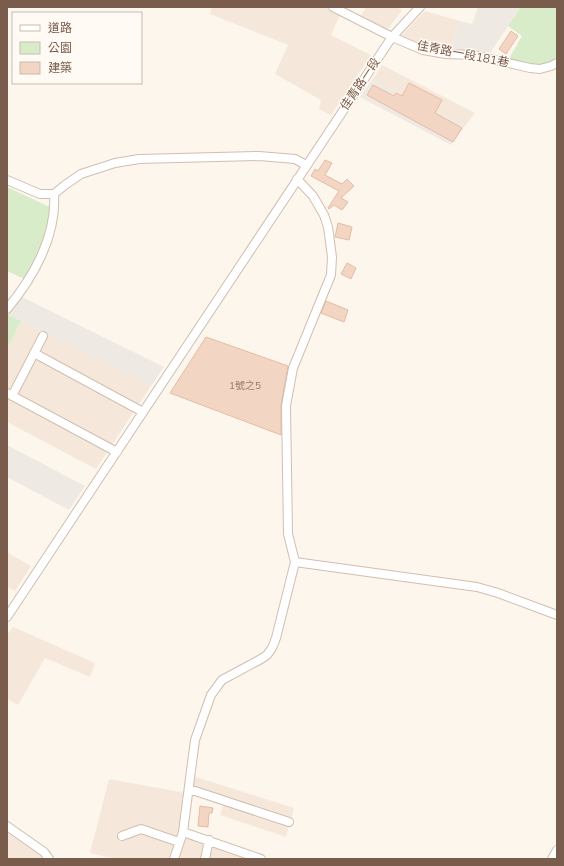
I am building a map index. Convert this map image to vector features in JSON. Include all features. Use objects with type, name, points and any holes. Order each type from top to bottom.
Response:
[{"type":"street","name":"佳青路一段181巷","points":[[333,7],[392,37],[423,50],[446,54],[473,55],[540,69],[557,63]]},
{"type":"street","name":"佳青路一段","points":[[7,617],[392,37],[420,7]]},
{"type":"street","points":[[7,180],[40,194],[54,194],[65,184],[81,174],[115,163],[139,159],[259,156],[295,159],[306,165]]},
{"type":"street","points":[[174,859],[183,832],[195,740],[210,695],[222,680],[261,659],[272,648],[276,638],[295,562],[288,534],[286,406],[293,368],[331,275],[332,257],[328,227],[324,215],[313,196],[297,178]]},
{"type":"street","points":[[7,309],[28,280],[45,248],[55,205],[54,194]]},
{"type":"street","points":[[43,336],[10,395],[117,452]]},
{"type":"street","points":[[34,353],[143,412]]},
{"type":"street","points":[[295,562],[477,587],[498,593],[557,615]]},
{"type":"street","points":[[189,789],[289,822]]},
{"type":"street","points":[[7,826],[44,852],[49,859]]},
{"type":"street","points":[[122,836],[141,829],[179,842]]},
{"type":"street","points":[[183,832],[262,859]]},
{"type":"street","points":[[205,859],[209,840]]},
{"type":"street","points":[[552,859],[557,850]]},
{"type":"shaded area","points":[[212,7],[325,7],[340,15],[331,35],[371,55],[331,115],[319,109],[321,100],[275,74],[288,45],[210,14]]},
{"type":"shaded area","points":[[366,7],[396,7],[402,10],[386,32],[360,18]]},
{"type":"shaded area","points":[[478,7],[521,7],[490,53],[450,50],[460,21],[472,24]]},
{"type":"shaded area","points":[[425,11],[460,21],[450,50],[424,46],[401,36]]},
{"type":"shaded area","points":[[382,65],[475,113],[465,126],[372,80]]},
{"type":"shaded area","points":[[372,80],[465,126],[451,145],[360,97]]},
{"type":"shaded area","points":[[20,296],[164,367],[151,386],[7,314]]},
{"type":"shaded area","points":[[21,321],[151,386],[96,469],[7,422],[7,349]]},
{"type":"shaded area","points":[[7,445],[85,486],[69,510],[7,477]]},
{"type":"shaded area","points":[[7,552],[31,566],[15,591],[7,587]]},
{"type":"shaded area","points":[[13,627],[95,663],[90,677],[45,658],[18,705],[7,699],[7,635]]},
{"type":"shaded area","points":[[193,776],[294,808],[286,837],[220,815],[225,800],[191,789]]},
{"type":"shaded area","points":[[109,779],[186,793],[180,833],[172,859],[115,859],[90,853]]},
{"type":"shaded area","points":[[7,830],[39,853],[44,859],[7,859]]},
{"type":"shaded area","points":[[184,834],[258,859],[176,859]]},
{"type":"green space","points":[[521,7],[557,7],[557,60],[537,67],[508,60],[522,36],[508,26]]},
{"type":"green space","points":[[7,187],[52,208],[43,247],[26,280],[7,271]]},
{"type":"green space","points":[[7,314],[21,321],[7,349]]},
{"type":"building","points":[[511,31],[518,36],[506,54],[499,49]]},
{"type":"building","points":[[409,83],[442,100],[435,113],[462,128],[453,142],[367,95],[373,85],[394,96],[396,93],[402,96]]},
{"type":"building","points":[[325,160],[332,163],[325,175],[342,184],[347,179],[354,186],[341,198],[348,202],[342,210],[334,205],[329,209],[328,208],[339,191],[311,176],[315,169],[318,171]]},
{"type":"building","points":[[338,223],[352,227],[349,240],[335,237]]},
{"type":"building","points":[[347,263],[356,268],[351,279],[341,274]]},
{"type":"building","points":[[326,301],[348,310],[344,322],[321,313]]},
{"type":"building","points":[[206,337],[288,366],[281,405],[281,435],[170,393]]},
{"type":"building","points":[[200,806],[213,808],[212,813],[209,813],[208,827],[198,826]]}]
